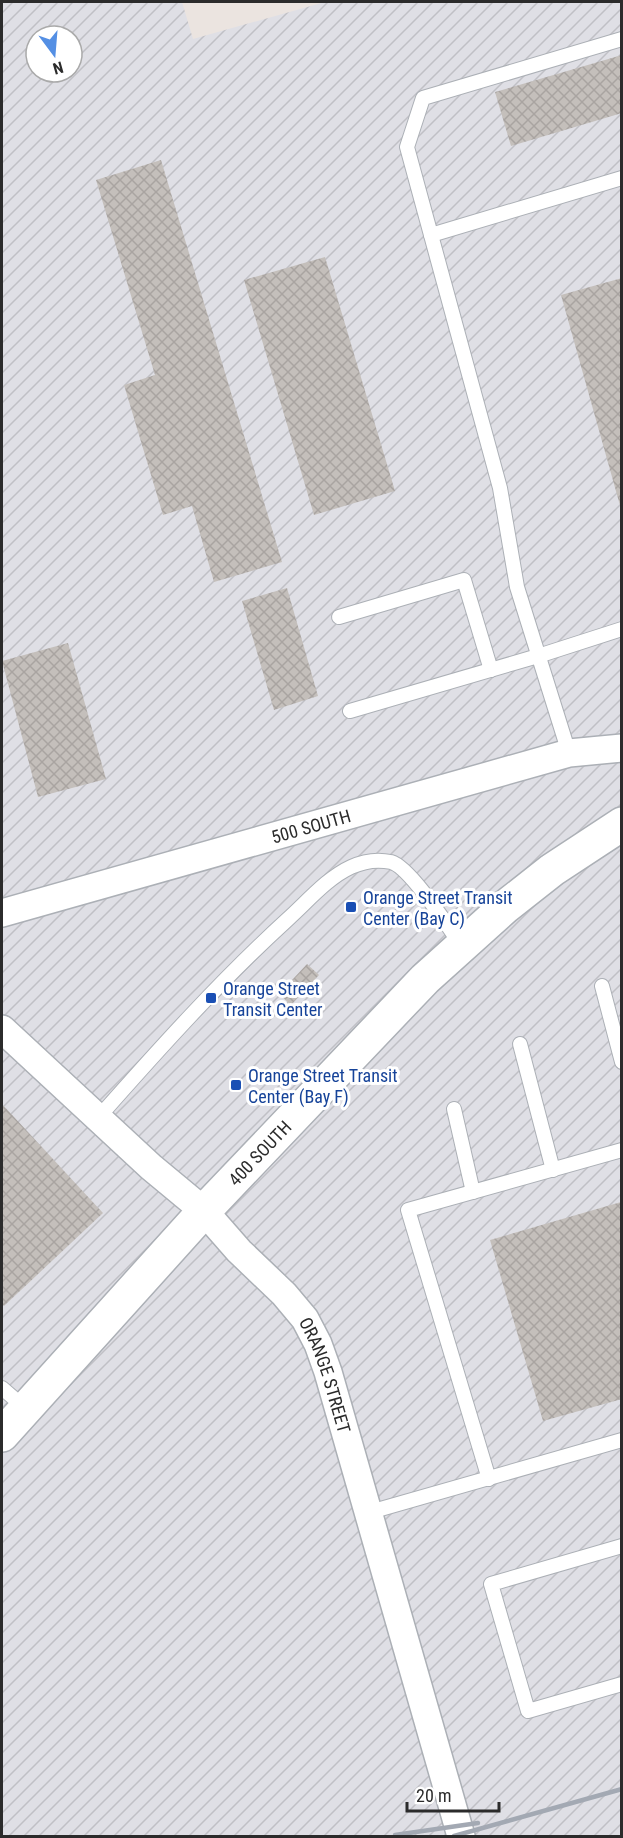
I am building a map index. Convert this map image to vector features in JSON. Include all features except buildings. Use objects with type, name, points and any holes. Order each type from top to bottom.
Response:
[{"type":"street","name":"500 SOUTH","points":[[2,913],[569,753],[621,748]]},
{"type":"street","name":"400 SOUTH","points":[[2,1434],[13,1398],[204,1211],[389,1015],[461,945],[505,907],[552,870],[621,824]]},
{"type":"street","name":"ORANGE STREET","points":[[2,1029],[152,1167],[204,1211],[305,1319],[318,1344],[328,1372],[461,1836]]},
{"type":"lane","points":[[569,753],[517,587],[500,488],[407,147],[423,98],[621,39]]},
{"type":"lane","points":[[431,235],[621,178]]},
{"type":"lane","points":[[339,617],[464,580],[490,670]]},
{"type":"lane","points":[[350,711],[538,656],[621,629]]},
{"type":"lane","points":[[98,1118],[182,1023],[258,946],[330,880],[350,867],[371,860],[394,863],[418,885],[461,945]]},
{"type":"lane","points":[[602,986],[621,1062]]},
{"type":"lane","points":[[520,1044],[553,1170]]},
{"type":"lane","points":[[454,1109],[473,1192]]},
{"type":"lane","points":[[489,1479],[408,1210],[621,1150]]},
{"type":"lane","points":[[370,1512],[621,1440]]},
{"type":"lane","points":[[621,1545],[491,1584],[528,1711],[621,1684]]},
{"type":"shaded area","points":[[2,2],[182,2],[193,39],[325,2],[621,2],[621,1836],[2,1836]]},
{"type":"railway","points":[[454,1836],[622,1789]]},
{"type":"railway","points":[[395,1835],[478,1823]]},
{"type":"place","name":"Orange Street Transit Center (Bay C)","points":[[351,907]]},
{"type":"place","name":"Orange Street Transit Center","points":[[211,998]]},
{"type":"place","name":"Orange Street Transit Center (Bay F)","points":[[236,1085]]}]
